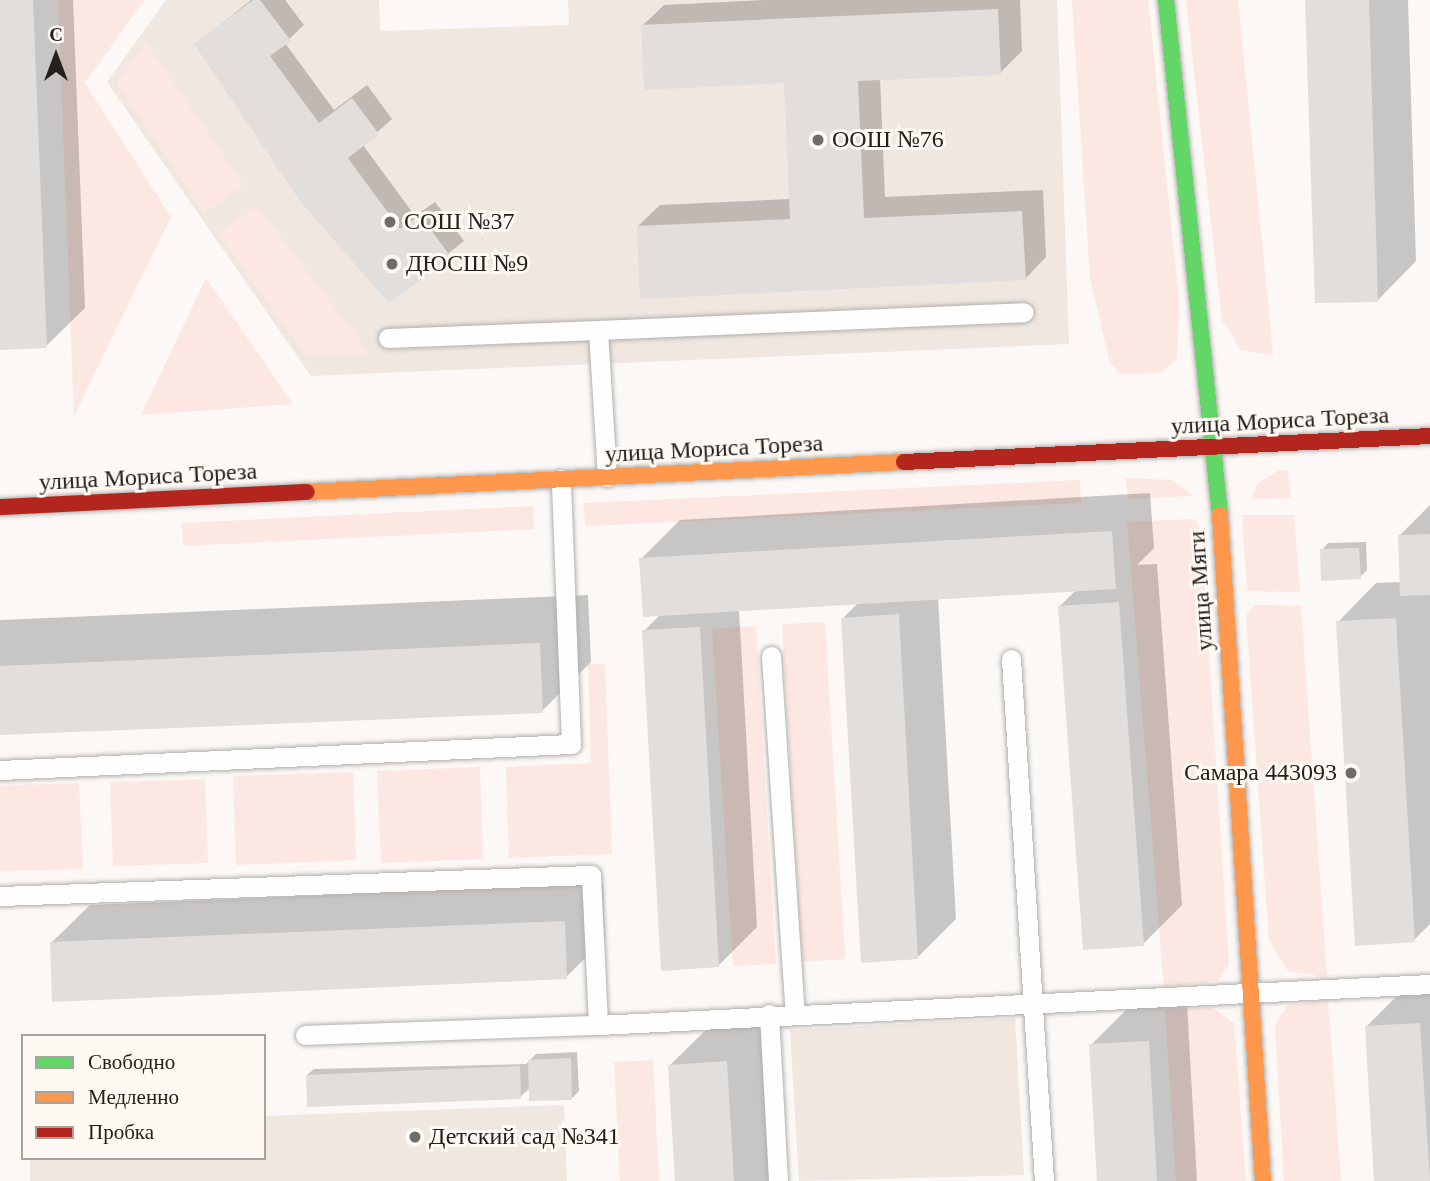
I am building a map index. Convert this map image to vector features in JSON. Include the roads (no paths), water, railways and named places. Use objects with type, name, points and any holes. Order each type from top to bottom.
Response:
[{"type":"main road","name":"улица Мяги","points":[[1166,0],[1212,447],[1263,1181]]},
{"type":"main road","name":"улица Мориса Тореза","points":[[0,507],[1430,436]]},
{"type":"lane","points":[[388,338],[1024,312]]},
{"type":"lane","points":[[598,330],[607,477]]},
{"type":"lane","points":[[0,770],[570,744],[561,479]]},
{"type":"lane","points":[[771,656],[795,1013]]},
{"type":"lane","points":[[1011,659],[1044,1181]]},
{"type":"lane","points":[[0,896],[591,875],[598,1025]]},
{"type":"lane","points":[[305,1035],[598,1025],[1033,999],[1251,996],[1430,984]]},
{"type":"lane","points":[[769,1014],[778,1181]]},
{"type":"place","name":"ООШ №76","points":[[818,140]]},
{"type":"place","name":"СОШ №37","points":[[390,222]]},
{"type":"place","name":"ДЮСШ №9","points":[[392,264]]},
{"type":"place","name":"Самара 443093","points":[[1351,773]]},
{"type":"place","name":"Детский сад №341","points":[[415,1137]]}]
